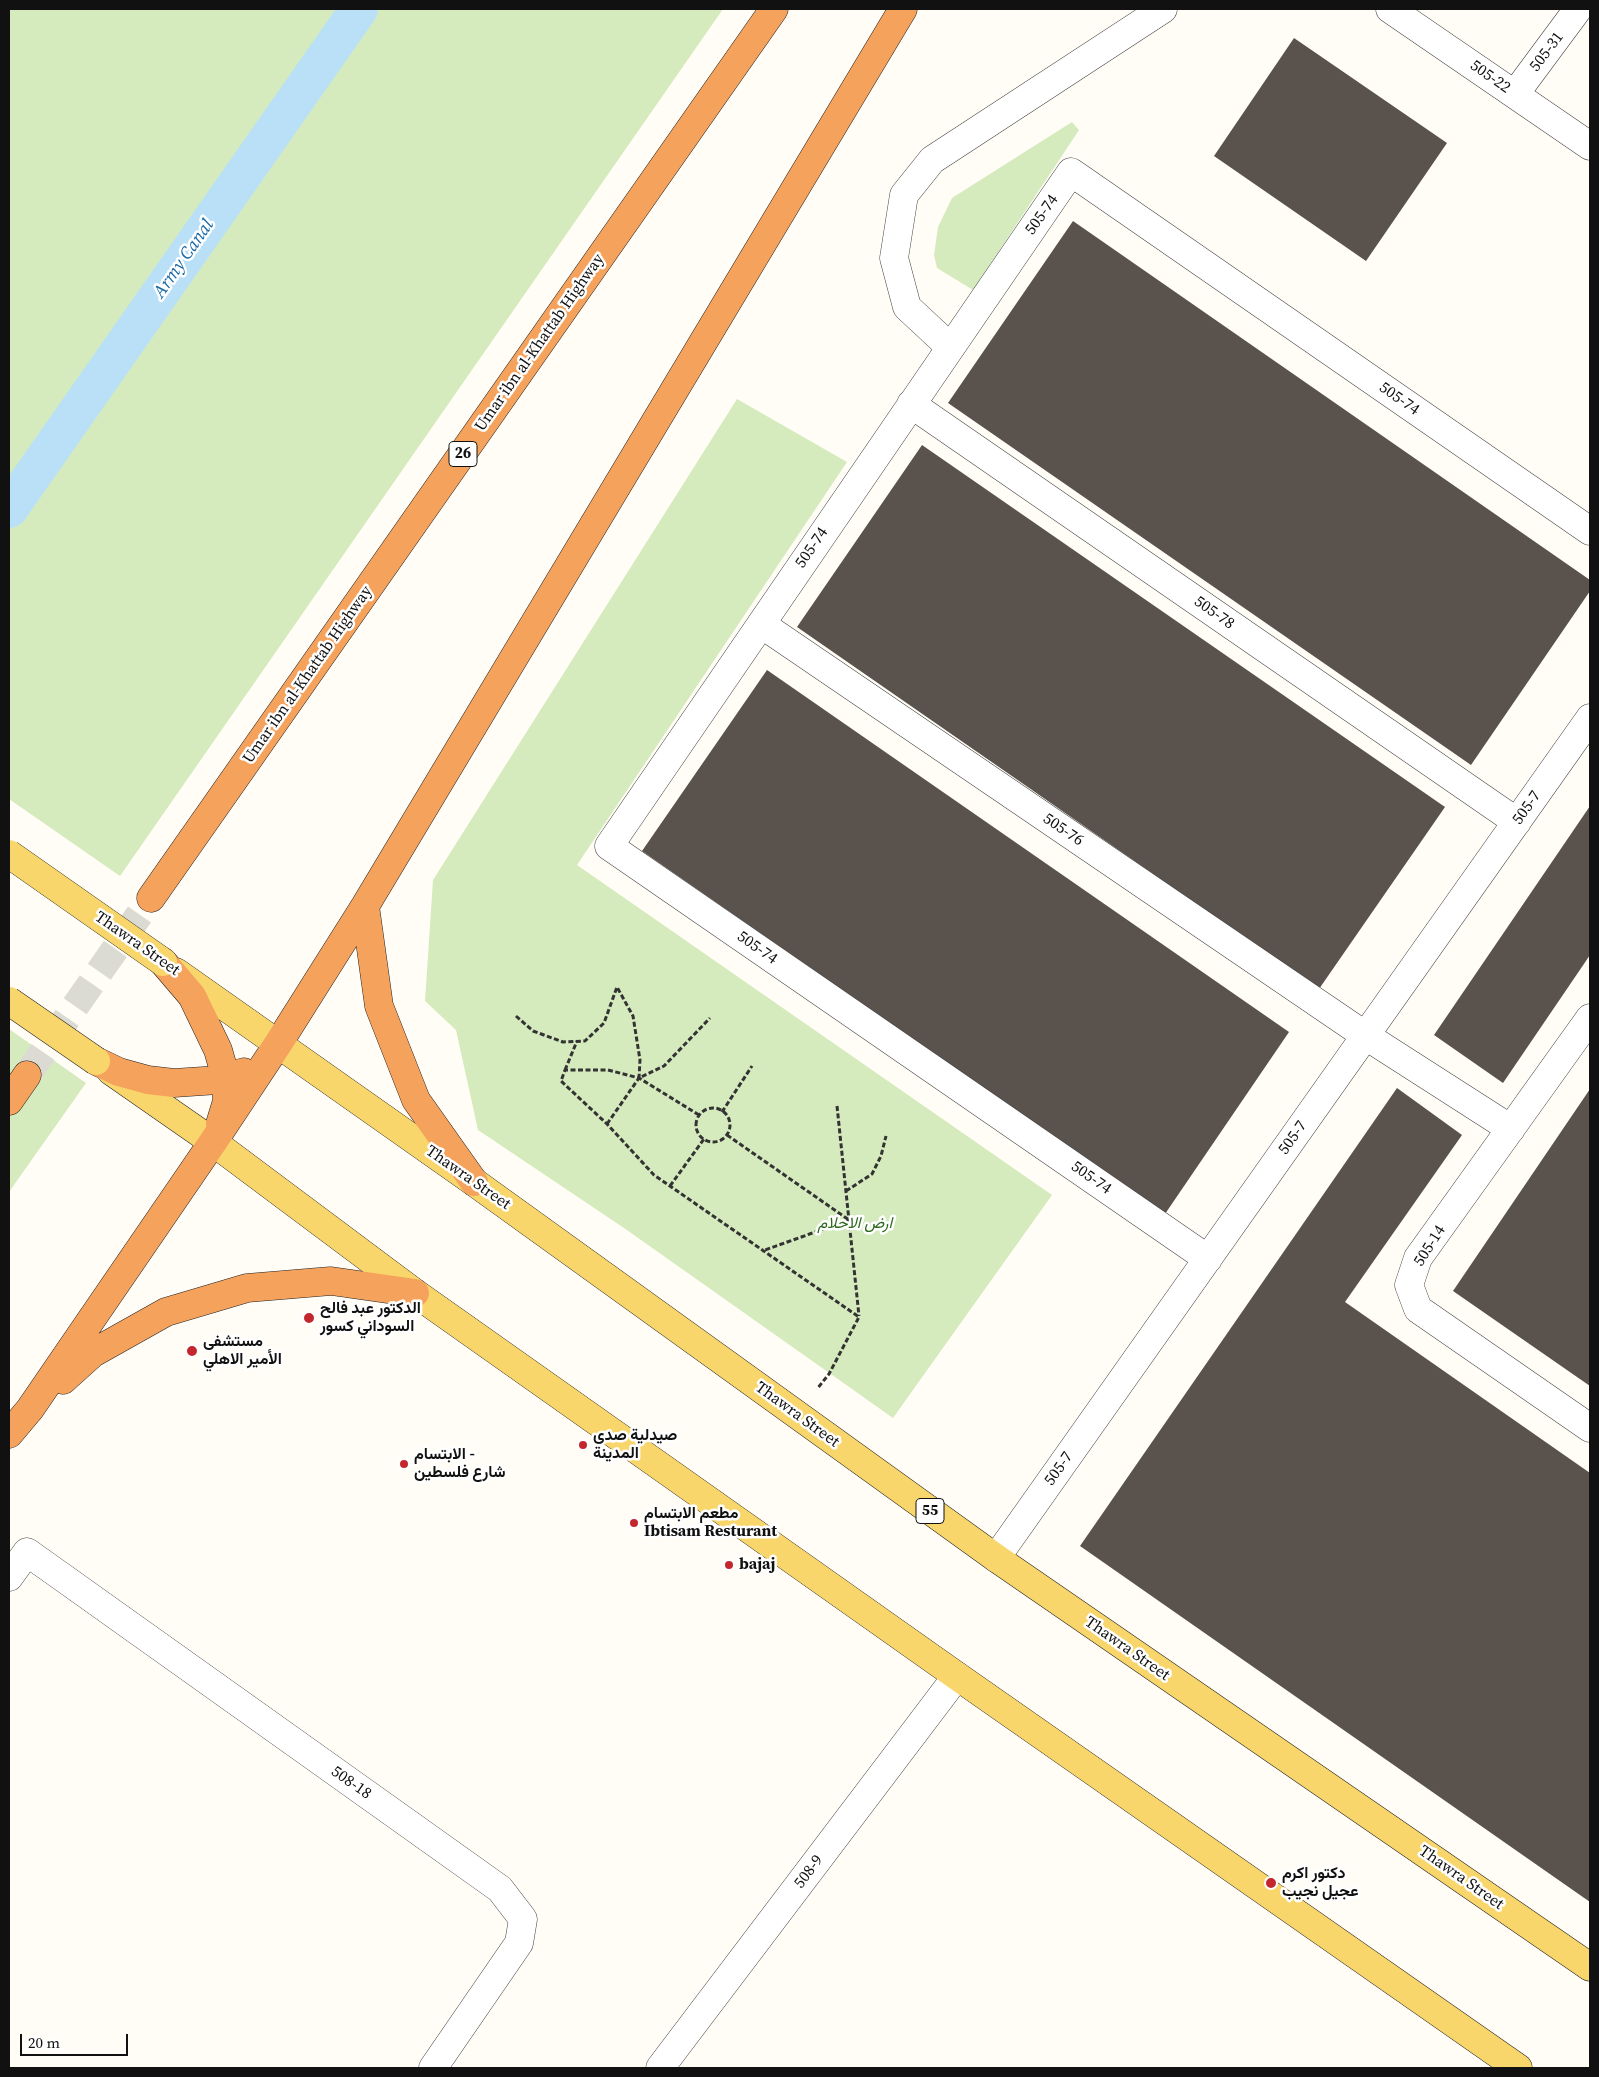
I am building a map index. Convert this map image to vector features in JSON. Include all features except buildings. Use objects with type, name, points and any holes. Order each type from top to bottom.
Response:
[{"type":"highway","name":"Umar ibn al-Khattab Highway","points":[[152,898],[774,9]]},
{"type":"highway","points":[[9,1434],[30,1409],[213,1142],[278,1044],[365,906],[903,9]]},
{"type":"highway","points":[[365,906],[379,1006],[416,1100],[474,1182]]},
{"type":"highway","points":[[163,962],[192,996],[207,1024],[223,1076],[227,1101],[213,1142]]},
{"type":"highway","points":[[96,1060],[119,1072],[148,1080],[174,1083],[244,1071],[262,1061],[278,1044]]},
{"type":"highway","points":[[9,1101],[27,1075]]},
{"type":"highway","points":[[30,1409],[92,1353],[166,1312],[247,1288],[331,1281],[415,1293]]},
{"type":"main road","name":"Thawra Street","points":[[9,854],[474,1182],[996,1558],[1590,1967]]},
{"type":"main road","points":[[9,1001],[213,1142],[415,1293],[957,1676],[1518,2068]]},
{"type":"street","points":[[950,347],[907,306],[894,258],[904,195],[932,160],[1163,9]]},
{"type":"street","name":"505-22","points":[[1390,9],[1590,146]]},
{"type":"street","name":"505-31","points":[[1515,94],[1578,9]]},
{"type":"street","name":"505-74","points":[[1208,1259],[609,846],[1071,172],[1590,531]]},
{"type":"street","name":"505-78","points":[[911,404],[1517,822]]},
{"type":"street","name":"505-76","points":[[760,624],[1366,1036],[1511,1129]]},
{"type":"street","name":"505-7","points":[[996,1558],[1590,718]]},
{"type":"street","name":"505-14","points":[[1590,1018],[1418,1258],[1409,1285],[1418,1309],[1590,1428]]},
{"type":"street","name":"508-18","points":[[9,1576],[26,1552],[500,1889],[523,1919],[519,1943],[433,2068]]},
{"type":"street","name":"508-9","points":[[660,2068],[957,1676]]},
{"type":"path","points":[[516,1016],[533,1031],[563,1042],[585,1041],[604,1023],[617,987],[633,1016],[640,1060],[639,1078]]},
{"type":"path","points":[[607,1124],[639,1078],[664,1066],[710,1018]]},
{"type":"path","points":[[577,1041],[561,1081],[607,1124],[654,1175],[859,1317]]},
{"type":"path","points":[[722,1112],[752,1066]]},
{"type":"path","points":[[565,1070],[608,1070],[639,1078],[699,1114]]},
{"type":"path","points":[[797,1414],[829,1374],[859,1317],[837,1106]]},
{"type":"path","points":[[708,1108],[718,1108],[722,1112],[727,1115],[730,1125],[727,1135],[718,1142],[708,1142],[699,1135],[696,1125],[699,1114],[708,1108]]},
{"type":"path","points":[[727,1135],[849,1220]]},
{"type":"path","points":[[846,1191],[872,1174],[882,1156],[886,1136]]},
{"type":"path","points":[[670,1186],[704,1139]]},
{"type":"path","points":[[762,1251],[849,1220]]},
{"type":"green space","points":[[9,9],[723,9],[120,876],[9,799]]},
{"type":"green space","points":[[1072,122],[1079,130],[973,290],[937,268],[934,255],[938,227],[952,198]]},
{"type":"green space","name":"ارض الاحلام","points":[[737,399],[847,462],[577,865],[1052,1195],[893,1418],[624,1228],[478,1130],[456,1030],[425,1001],[433,880]]},
{"type":"green space","points":[[9,1029],[86,1083],[9,1192]]},
{"type":"waterway","name":"Army Canal","points":[[9,509],[359,9]]},
{"type":"tunnel","points":[[27,1075],[151,898]]},
{"type":"place","name":"الدكتور عبد فالح السوداني كسور","points":[[309,1318]]},
{"type":"place","name":"مستشفى الأمير الاهلي","points":[[192,1351]]},
{"type":"place","name":"صيدلية صدى المدينة","points":[[583,1445]]},
{"type":"place","name":"الابتسام - شارع فلسطين","points":[[404,1464]]},
{"type":"place","name":"مطعم الابتسام Ibtisam Resturant","points":[[634,1523]]},
{"type":"place","name":"bajaj","points":[[729,1565]]},
{"type":"place","name":"دكتور اكرم عجيل نجيب","points":[[1271,1883]]}]
